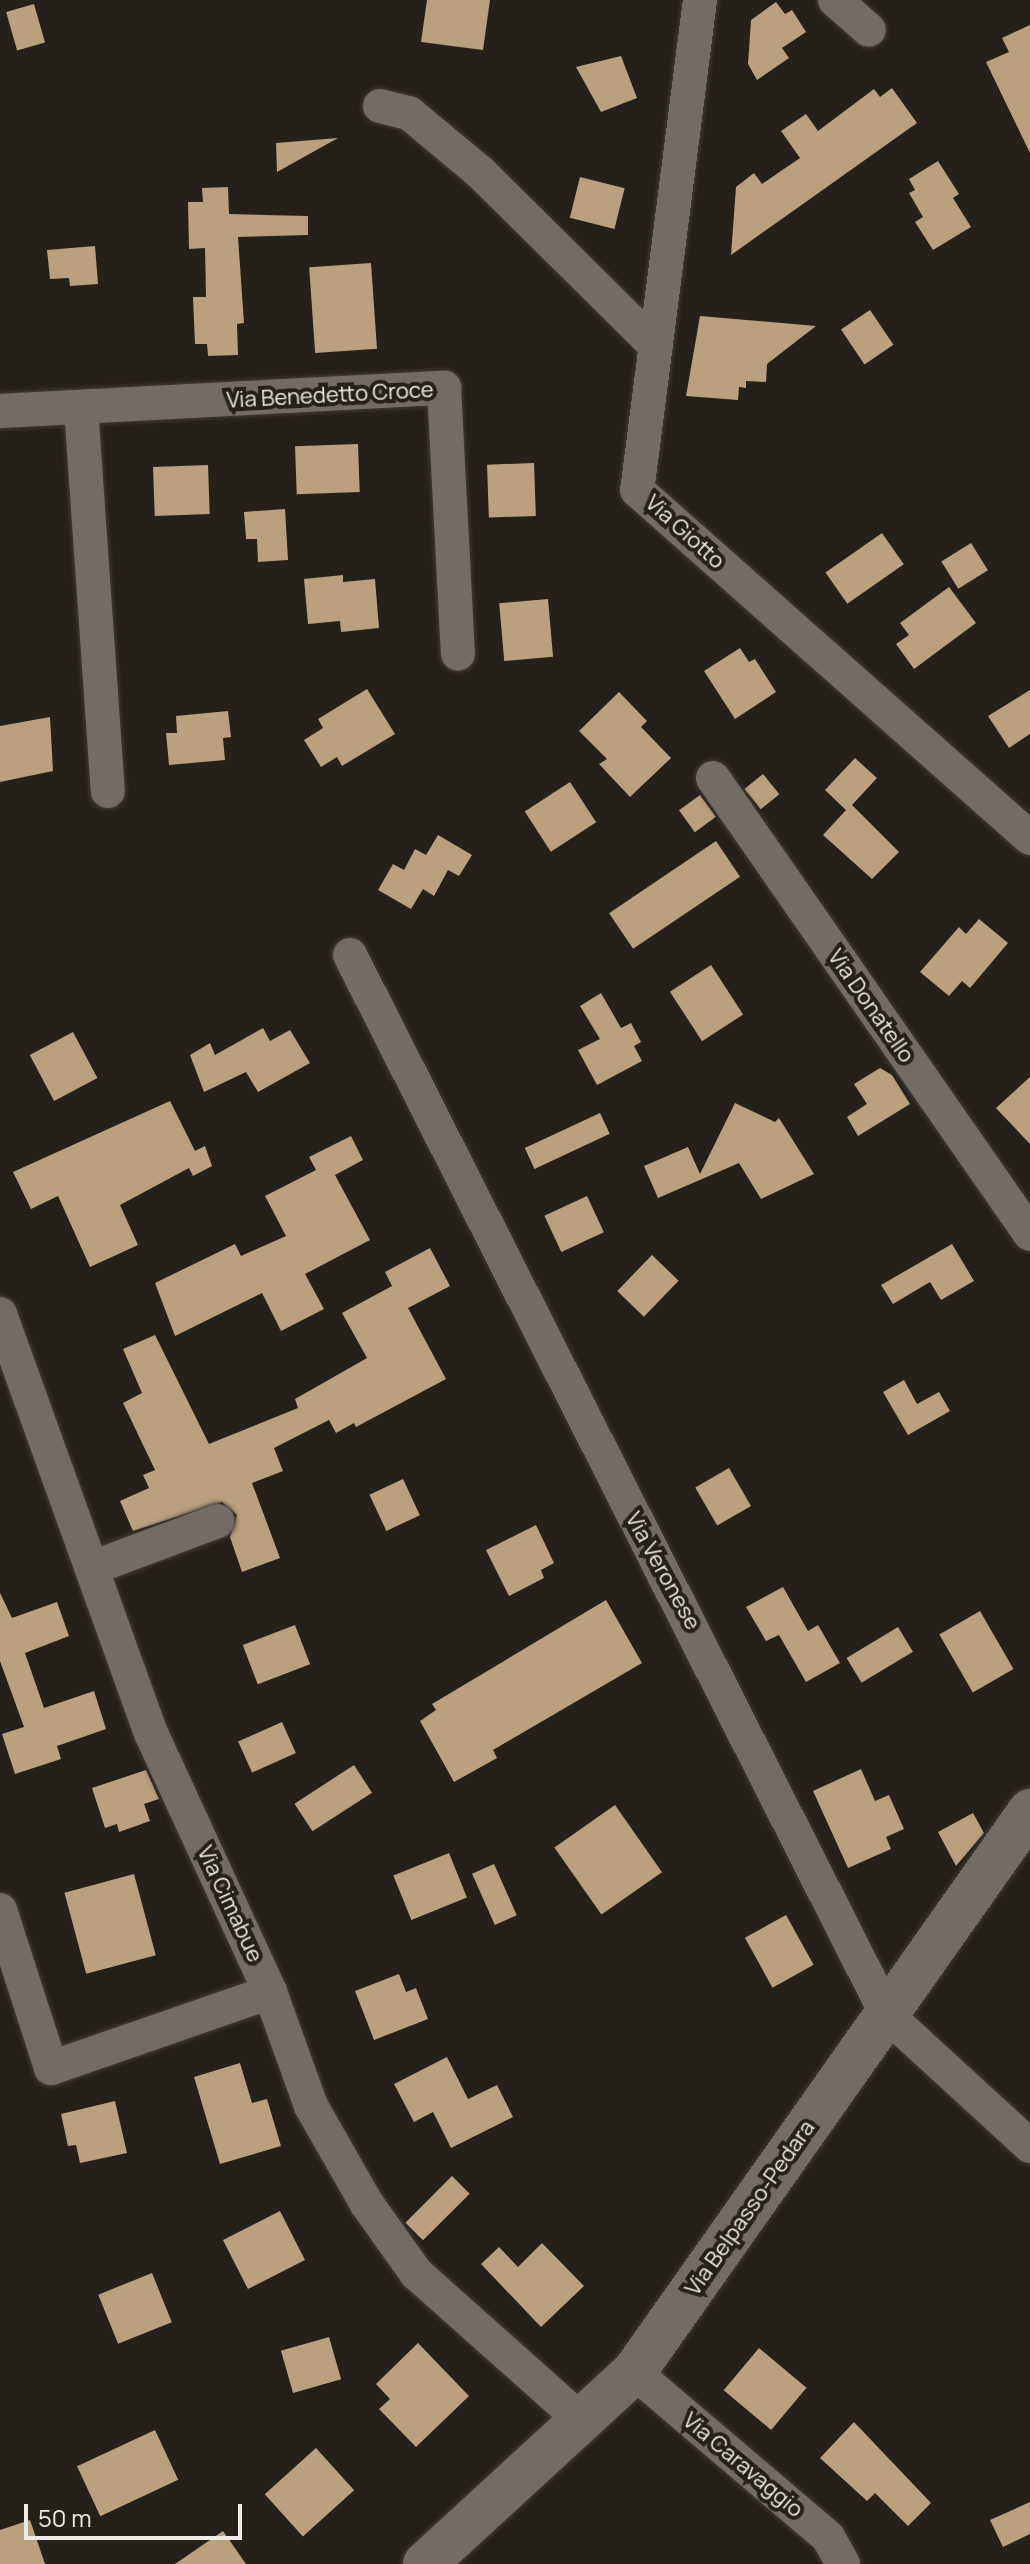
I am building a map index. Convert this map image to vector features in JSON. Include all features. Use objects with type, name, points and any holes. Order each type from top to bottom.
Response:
[{"type":"street","name":"Via Giotto","points":[[700,0],[637,490],[1030,838]]},
{"type":"street","points":[[835,0],[869,30]]},
{"type":"street","points":[[380,106],[409,113],[481,173],[656,346]]},
{"type":"street","name":"Via Benedetto Croce","points":[[0,411],[444,388],[458,654]]},
{"type":"street","points":[[81,408],[108,791]]},
{"type":"street","name":"Via Donatello","points":[[713,778],[1030,1234]]},
{"type":"street","name":"Via Veronese","points":[[350,955],[887,2015],[1030,2146]]},
{"type":"street","name":"Via Cimabue","points":[[0,1314],[151,1733],[270,1992],[311,2106],[367,2204],[416,2273],[580,2419]]},
{"type":"street","points":[[92,1568],[218,1521]]},
{"type":"street","name":"Via Belpasso-Pedara","points":[[425,2564],[634,2372],[1030,1811]]},
{"type":"street","points":[[0,1910],[51,2068],[270,1992]]},
{"type":"street","name":"Via Caravaggio","points":[[634,2372],[828,2537],[843,2564]]},
{"type":"building","points":[[427,0],[490,0],[483,50],[421,42]]},
{"type":"building","points":[[776,2],[785,14],[792,10],[806,32],[782,48],[789,58],[757,80],[748,64],[751,20]]},
{"type":"building","points":[[34,4],[45,42],[17,50],[6,12]]},
{"type":"building","points":[[1030,25],[1030,153],[986,62],[1009,52],[1002,38]]},
{"type":"building","points":[[621,56],[637,98],[601,112],[576,67]]},
{"type":"building","points":[[892,88],[917,123],[731,255],[736,187],[754,173],[762,184],[800,158],[781,131],[806,114],[818,131],[874,89],[880,97]]},
{"type":"building","points":[[338,138],[277,172],[276,143]]},
{"type":"building","points":[[938,161],[959,194],[953,198],[971,227],[933,250],[915,222],[923,217],[909,193],[915,190],[909,179]]},
{"type":"building","points":[[580,177],[625,188],[614,229],[570,218]]},
{"type":"building","points":[[228,187],[229,214],[308,216],[308,235],[238,237],[244,323],[237,324],[238,355],[208,356],[207,344],[195,344],[193,297],[206,297],[205,248],[189,249],[188,202],[203,202],[202,188]]},
{"type":"building","points":[[95,246],[98,284],[70,286],[69,278],[50,279],[47,250]]},
{"type":"building","points":[[371,263],[377,349],[315,353],[309,267]]},
{"type":"building","points":[[870,310],[893,345],[864,364],[841,330]]},
{"type":"building","points":[[700,316],[816,326],[767,364],[766,382],[746,381],[746,388],[739,387],[738,400],[686,396]]},
{"type":"building","points":[[358,444],[360,492],[297,494],[295,446]]},
{"type":"building","points":[[534,463],[536,516],[489,518],[487,465]]},
{"type":"building","points":[[208,465],[210,514],[155,516],[153,467]]},
{"type":"building","points":[[285,509],[288,560],[258,562],[257,539],[246,539],[244,512]]},
{"type":"building","points":[[882,533],[904,564],[847,604],[825,573]]},
{"type":"building","points":[[971,543],[988,570],[958,589],[941,562]]},
{"type":"building","points":[[343,575],[343,582],[375,579],[379,628],[341,632],[340,621],[308,624],[304,579]]},
{"type":"building","points":[[949,587],[976,623],[914,669],[896,644],[909,635],[900,623]]},
{"type":"building","points":[[548,599],[553,657],[504,661],[499,603]]},
{"type":"building","points":[[740,648],[749,662],[755,659],[776,692],[735,719],[704,671]]},
{"type":"building","points":[[367,689],[395,734],[342,766],[337,757],[321,767],[304,740],[323,728],[318,719]]},
{"type":"building","points":[[1030,690],[1030,734],[1009,748],[988,716]]},
{"type":"building","points":[[619,692],[647,721],[641,727],[671,758],[630,797],[599,764],[607,759],[579,731]]},
{"type":"building","points":[[228,711],[231,737],[223,738],[225,760],[169,765],[166,733],[177,733],[176,716]]},
{"type":"building","points":[[50,717],[53,771],[0,782],[0,726]]},
{"type":"building","points":[[855,758],[877,778],[852,805],[899,852],[872,879],[823,835],[846,810],[825,790]]},
{"type":"building","points":[[763,774],[779,794],[761,809],[744,789]]},
{"type":"building","points":[[570,782],[596,822],[551,852],[525,811]]},
{"type":"building","points":[[700,795],[716,817],[695,832],[679,810]]},
{"type":"building","points":[[438,835],[472,855],[459,876],[448,870],[434,896],[423,889],[411,909],[378,890],[393,864],[404,870],[415,849],[426,855]]},
{"type":"building","points":[[716,841],[740,877],[633,949],[609,913]]},
{"type":"building","points":[[979,919],[1008,943],[970,988],[962,981],[949,996],[920,972],[959,927],[966,934]]},
{"type":"building","points":[[711,965],[743,1014],[702,1041],[670,992]]},
{"type":"building","points":[[601,993],[621,1028],[631,1023],[641,1042],[634,1046],[642,1061],[597,1085],[578,1050],[600,1039],[580,1006]]},
{"type":"building","points":[[263,1028],[270,1041],[290,1030],[310,1063],[258,1092],[246,1072],[204,1092],[190,1055],[210,1043],[215,1055]]},
{"type":"building","points":[[73,1032],[97,1078],[54,1101],[30,1055]]},
{"type":"building","points":[[880,1068],[892,1075],[910,1104],[858,1136],[847,1117],[867,1104],[854,1084]]},
{"type":"building","points":[[1030,1077],[1030,1144],[996,1108]]},
{"type":"building","points":[[170,1101],[195,1151],[205,1146],[212,1166],[193,1176],[189,1168],[120,1205],[138,1245],[90,1267],[58,1196],[31,1209],[13,1172]]},
{"type":"building","points":[[735,1103],[775,1122],[779,1118],[814,1174],[761,1199],[739,1163],[658,1198],[644,1166],[688,1147],[700,1174]]},
{"type":"building","points":[[600,1113],[610,1134],[534,1169],[525,1148]]},
{"type":"building","points":[[351,1136],[363,1160],[335,1175],[370,1240],[305,1274],[324,1309],[281,1331],[262,1293],[175,1336],[155,1283],[235,1244],[241,1256],[286,1236],[265,1196],[316,1170],[309,1157]]},
{"type":"building","points":[[587,1196],[604,1232],[561,1252],[544,1216]]},
{"type":"building","points":[[952,1244],[974,1281],[941,1300],[930,1282],[893,1304],[881,1285]]},
{"type":"building","points":[[430,1248],[450,1286],[408,1308],[446,1379],[356,1427],[354,1423],[336,1433],[329,1420],[274,1448],[283,1471],[252,1483],[280,1558],[242,1572],[230,1537],[237,1515],[222,1502],[133,1531],[120,1501],[149,1488],[143,1475],[155,1470],[123,1403],[142,1393],[123,1349],[155,1335],[209,1444],[298,1408],[295,1399],[367,1358],[342,1313],[392,1286],[385,1272]]},
{"type":"building","points":[[652,1255],[679,1281],[644,1317],[617,1291]]},
{"type":"building","points":[[904,1380],[917,1404],[939,1392],[950,1411],[908,1435],[883,1392]]},
{"type":"building","points":[[729,1468],[751,1506],[717,1526],[695,1488]]},
{"type":"building","points":[[403,1479],[420,1515],[386,1531],[369,1495]]},
{"type":"building","points":[[536,1525],[554,1563],[541,1570],[544,1578],[509,1596],[486,1550]]},
{"type":"building","points":[[783,1587],[808,1631],[818,1625],[840,1663],[806,1682],[779,1635],[766,1641],[746,1607]]},
{"type":"building","points":[[0,1593],[12,1618],[57,1602],[69,1636],[25,1653],[44,1708],[94,1691],[106,1729],[57,1746],[61,1759],[15,1774],[2,1734],[24,1727],[0,1661]]},
{"type":"building","points":[[606,1600],[642,1663],[493,1750],[497,1758],[454,1782],[420,1721],[436,1710],[432,1704]]},
{"type":"building","points":[[980,1611],[1014,1669],[973,1693],[939,1634]]},
{"type":"building","points":[[295,1625],[310,1664],[258,1684],[243,1645]]},
{"type":"building","points":[[898,1627],[913,1652],[862,1683],[847,1658]]},
{"type":"building","points":[[282,1722],[296,1753],[252,1773],[238,1742]]},
{"type":"building","points":[[354,1765],[372,1793],[312,1831],[294,1804]]},
{"type":"building","points":[[861,1769],[875,1801],[889,1795],[904,1829],[886,1837],[891,1849],[848,1868],[813,1791]]},
{"type":"building","points":[[146,1770],[159,1799],[144,1804],[150,1821],[119,1832],[117,1824],[105,1828],[92,1788]]},
{"type":"building","points":[[615,1805],[662,1872],[601,1915],[554,1847]]},
{"type":"building","points":[[973,1813],[984,1833],[956,1866],[938,1832]]},
{"type":"building","points":[[449,1853],[467,1898],[411,1920],[393,1875]]},
{"type":"building","points":[[494,1864],[517,1915],[495,1925],[472,1874]]},
{"type":"building","points":[[134,1874],[156,1955],[86,1974],[64,1893]]},
{"type":"building","points":[[786,1915],[814,1965],[773,1988],[745,1938]]},
{"type":"building","points":[[399,1974],[406,1992],[416,1988],[428,2019],[374,2040],[355,1991]]},
{"type":"building","points":[[447,2057],[468,2099],[497,2085],[513,2117],[451,2148],[433,2112],[414,2122],[394,2084]]},
{"type":"building","points":[[240,2063],[252,2103],[267,2099],[281,2146],[220,2164],[194,2077]]},
{"type":"building","points":[[115,2101],[127,2153],[80,2163],[76,2145],[68,2146],[61,2114]]},
{"type":"building","points":[[452,2176],[470,2194],[423,2240],[405,2223]]},
{"type":"building","points":[[280,2211],[305,2260],[248,2289],[223,2240]]},
{"type":"building","points":[[542,2243],[584,2286],[541,2327],[481,2264],[499,2247],[518,2267]]},
{"type":"building","points":[[152,2273],[172,2322],[118,2344],[98,2295]]},
{"type":"building","points":[[329,2337],[341,2379],[293,2393],[281,2351]]},
{"type":"building","points":[[418,2343],[469,2396],[416,2447],[379,2409],[390,2399],[376,2384]]},
{"type":"building","points":[[759,2348],[806,2388],[771,2430],[724,2390]]},
{"type":"building","points":[[854,2422],[931,2503],[908,2526],[875,2493],[867,2501],[820,2458]]},
{"type":"building","points":[[155,2430],[178,2480],[100,2516],[77,2466]]},
{"type":"building","points":[[316,2448],[354,2490],[303,2537],[265,2494]]},
{"type":"building","points":[[1030,2502],[1030,2534],[1003,2547],[990,2520]]},
{"type":"building","points":[[30,2520],[45,2564],[0,2564],[0,2530]]},
{"type":"building","points":[[223,2531],[246,2564],[175,2564]]}]
